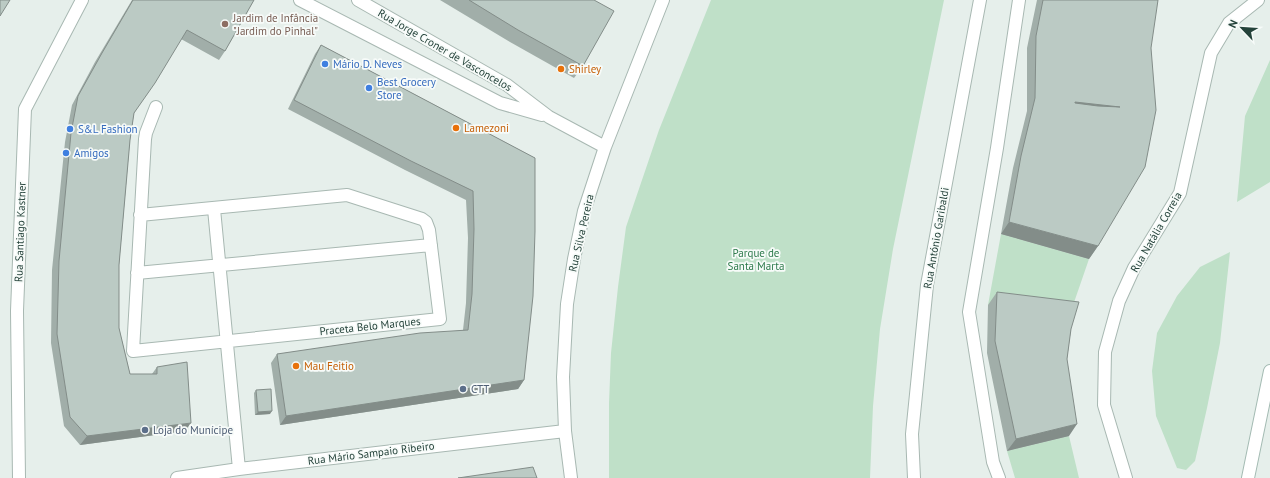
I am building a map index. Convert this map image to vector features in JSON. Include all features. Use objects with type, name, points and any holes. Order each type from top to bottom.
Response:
[{"type":"street","name":"Rua Santiago Kastner","points":[[19,478],[17,311],[25,109],[82,0]]},
{"type":"street","name":"Rua Jorge Croner de Vasconcelos","points":[[300,0],[500,103],[549,117]]},
{"type":"street","name":"Rua Silva Pereira","points":[[571,478],[566,431],[563,377],[567,304],[574,258],[584,211],[605,148],[663,0]]},
{"type":"street","name":"Rua António Garibaldi","points":[[914,478],[912,434],[927,285],[980,0]]},
{"type":"street","points":[[999,478],[993,462],[969,312],[997,148],[1019,0]]},
{"type":"street","name":"Rua Natália Correia","points":[[1126,478],[1104,405],[1105,352],[1119,301],[1134,268],[1180,193],[1211,53],[1229,23],[1258,0]]},
{"type":"street","name":"Rua Jorge Croner de Vasconcelos","points":[[361,1],[506,85],[549,117],[605,148]]},
{"type":"street","name":"Praceta Belo Marques","points":[[140,215],[214,209],[339,195],[351,196],[422,219],[429,227],[440,319],[133,351],[140,215],[145,139],[156,107]]},
{"type":"street","points":[[214,209],[239,469]]},
{"type":"street","points":[[137,273],[431,245]]},
{"type":"street","points":[[1248,478],[1270,371]]},
{"type":"street","name":"Rua Mário Sampaio Ribeiro","points":[[177,478],[201,476],[239,469],[566,431]]},
{"type":"green space","name":"Parque de Santa Marta","points":[[711,0],[944,0],[893,249],[880,329],[873,406],[870,478],[609,478],[611,353],[626,227],[659,130]]},
{"type":"green space","points":[[1270,60],[1270,182],[1237,202],[1245,116]]},
{"type":"green space","points":[[1001,234],[1089,259],[1070,314],[988,305]]},
{"type":"green space","points":[[1230,252],[1220,343],[1195,461],[1186,470],[1177,468],[1156,416],[1152,371],[1157,333],[1177,296],[1200,267]]},
{"type":"green space","points":[[1069,436],[1079,478],[1015,478],[1007,451]]},
{"type":"building","points":[[0,0],[10,0],[0,16]]},
{"type":"building","points":[[133,0],[254,0],[225,51],[187,30],[155,83],[134,113],[130,140],[119,265],[119,328],[130,374],[157,374],[157,367],[187,362],[191,423],[87,436],[70,417],[57,334],[59,261],[71,133],[78,96]]},
{"type":"building","points":[[469,0],[594,0],[614,11],[583,66],[518,30]]},
{"type":"building","points":[[1043,0],[1158,0],[1151,48],[1156,110],[1145,167],[1098,246],[1009,222],[1021,156],[1035,98],[1036,36]],"holes":[[[1075,102],[1120,107],[1098,106]]]},
{"type":"building","points":[[321,45],[535,158],[533,296],[524,380],[286,416],[277,354],[420,333],[468,330],[472,294],[474,229],[473,191],[411,161],[294,100]]},
{"type":"building","points":[[997,292],[1079,302],[1071,329],[1067,359],[1077,424],[1016,439],[995,341]]},
{"type":"building","points":[[271,389],[272,411],[258,412],[256,390]]},
{"type":"building","points":[[533,467],[537,478],[458,478]]},
{"type":"place","name":"Jardim de Infância \"Jardim do Pinhal\"","points":[[225,24]]},
{"type":"place","name":"Mário D. Neves","points":[[325,64]]},
{"type":"place","name":"Shirley","points":[[561,69]]},
{"type":"place","name":"Best Grocery Store","points":[[369,88]]},
{"type":"place","name":"Lamezoni","points":[[456,128]]},
{"type":"place","name":"S&L Fashion","points":[[70,129]]},
{"type":"place","name":"Amigos","points":[[66,153]]},
{"type":"place","name":"Mau Feitio","points":[[296,366]]},
{"type":"place","name":"CTT","points":[[463,389]]},
{"type":"place","name":"Loja do Munícipe","points":[[145,430]]}]
